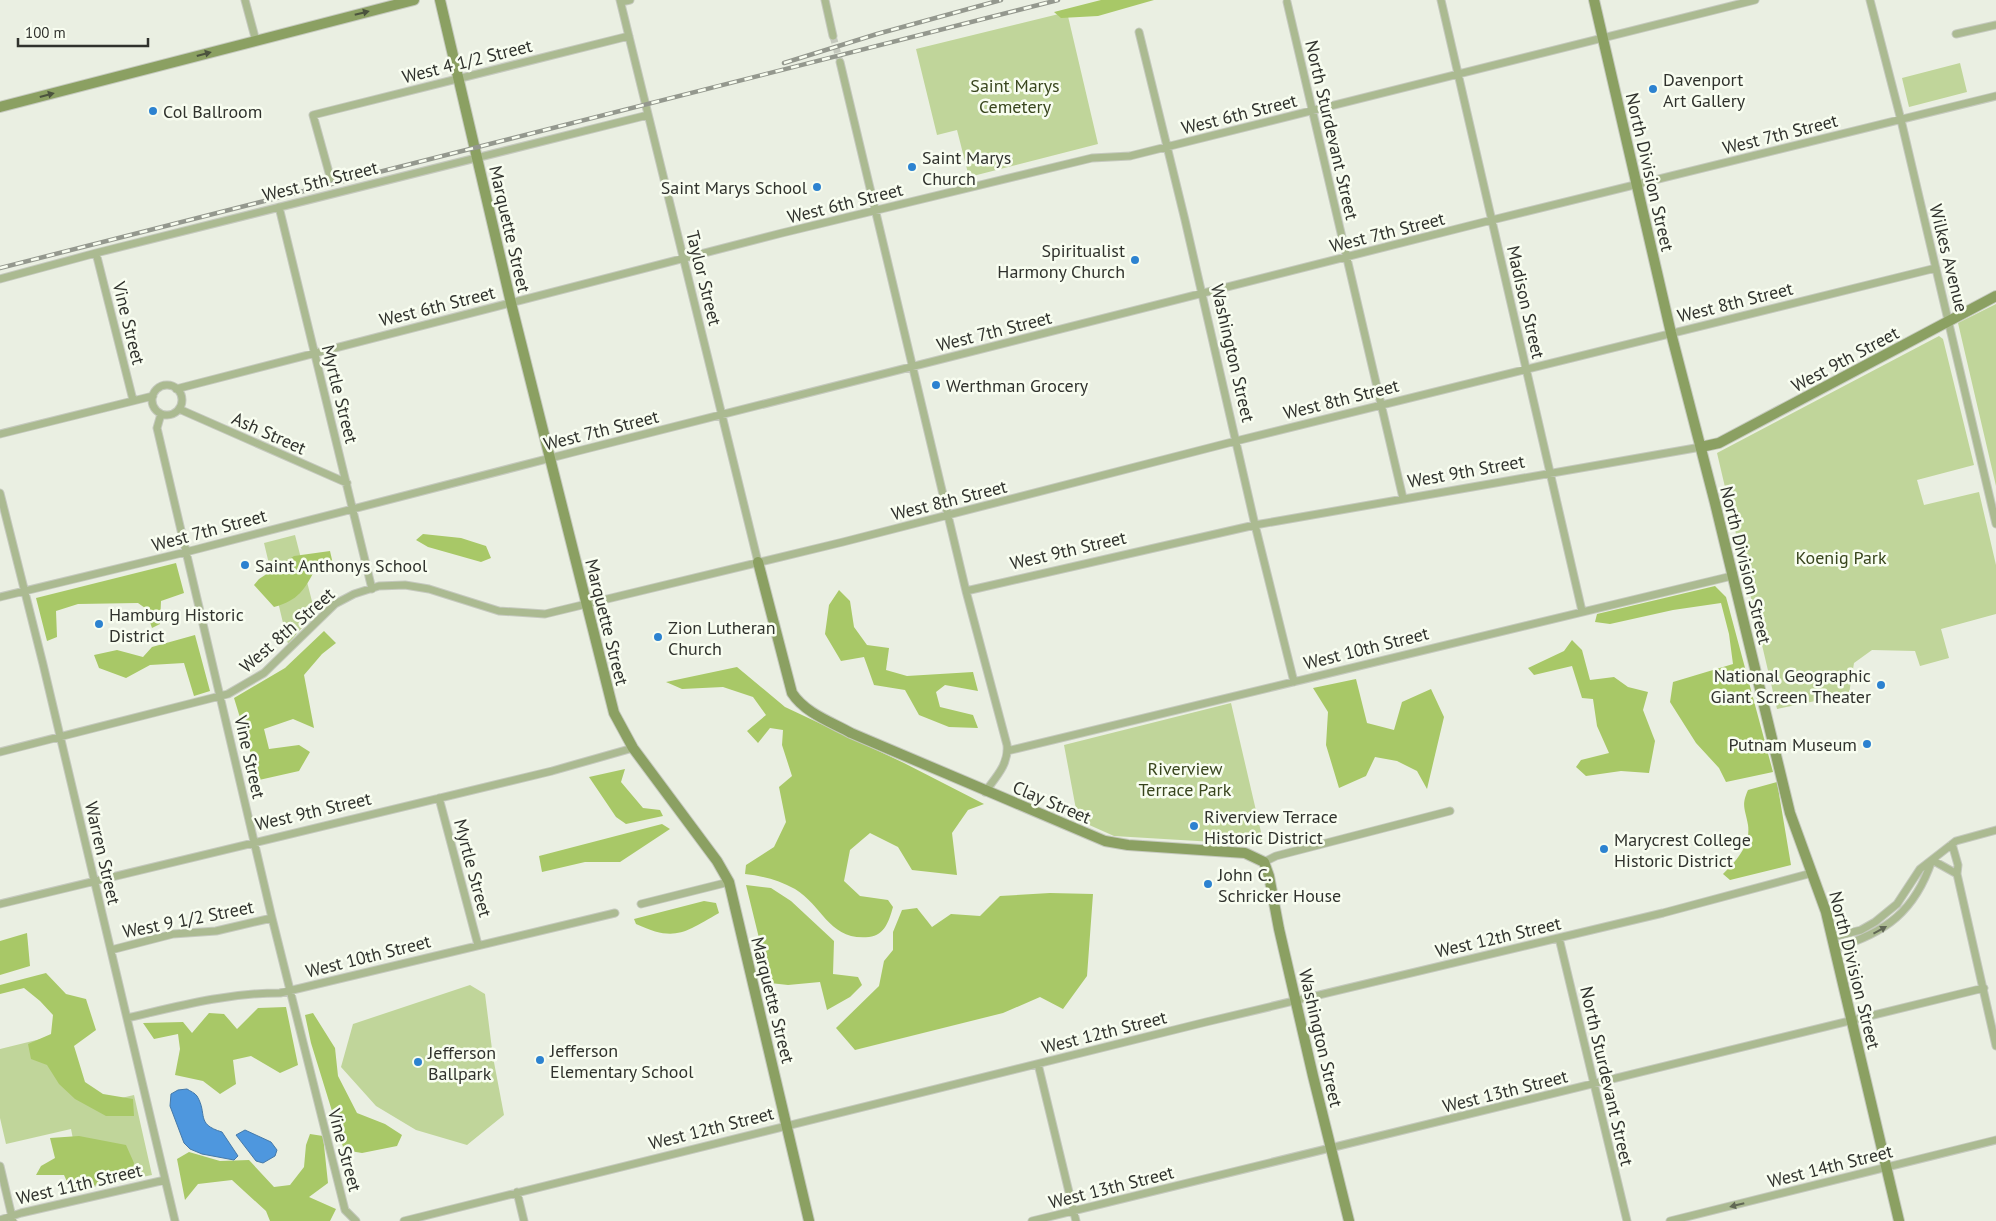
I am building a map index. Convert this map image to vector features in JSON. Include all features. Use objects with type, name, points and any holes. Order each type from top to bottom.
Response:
[{"type":"street","points":[[245,0],[256,41]]},
{"type":"street","points":[[0,107],[414,0]]},
{"type":"street","name":"Marquette Street","points":[[440,0],[511,304],[614,713],[633,748],[712,853],[729,882],[809,1221]]},
{"type":"street","points":[[620,1],[630,0]]},
{"type":"street","points":[[825,0],[833,36]]},
{"type":"street","name":"Madison Street","points":[[1441,0],[1582,611]]},
{"type":"street","name":"North Division Street","points":[[1594,0],[1671,333],[1701,447],[1790,813],[1833,937],[1851,1021],[1900,1221]]},
{"type":"street","name":"West 6th Street","points":[[176,389],[315,352],[875,211],[1092,158],[1130,156],[1755,0]]},
{"type":"street","name":"Wilkes Avenue","points":[[1870,0],[1901,120],[1996,524]]},
{"type":"street","name":"Taylor Street","points":[[620,1],[758,562]]},
{"type":"street","name":"North Sturdevant Street","points":[[1287,2],[1402,498]]},
{"type":"street","points":[[1956,34],[1996,25]]},
{"type":"street","name":"Washington Street","points":[[1139,32],[1203,294],[1255,525],[1294,682]]},
{"type":"street","name":"West 4 1/2 Street","points":[[331,180],[313,115],[629,36]]},
{"type":"street","points":[[840,62],[966,590],[1007,751],[1005,764],[985,792]]},
{"type":"street","name":"West 7th Street","points":[[0,597],[186,552],[1492,220],[1996,96]]},
{"type":"street","name":"West 5th Street","points":[[0,279],[96,253],[648,115]]},
{"type":"street","name":"Myrtle Street","points":[[279,207],[372,589]]},
{"type":"street","name":"Vine Street","points":[[96,253],[133,400]]},
{"type":"street","name":"West 8th Street","points":[[0,752],[221,697],[243,687],[264,673],[335,604],[354,594],[379,586],[405,585],[429,588],[499,611],[545,614],[1936,268]]},
{"type":"street","name":"West 9th Street","points":[[966,590],[1255,525],[1719,443],[1996,296]]},
{"type":"street","points":[[0,434],[153,396],[160,387],[170,386],[176,389],[182,400],[179,409],[170,415],[161,414],[154,408],[153,396]]},
{"type":"street","name":"Ash Street","points":[[179,409],[346,483]]},
{"type":"street","name":"Vine Street","points":[[161,414],[157,428],[272,918],[345,1210],[354,1220]]},
{"type":"street","name":"Warren Street","points":[[0,492],[175,1221]]},
{"type":"street","name":"Clay Street","points":[[758,562],[792,693],[797,701],[812,712],[851,734],[1105,841],[1128,845],[1245,853],[1264,862]]},
{"type":"street","name":"West 10th Street","points":[[1007,751],[1732,576]]},
{"type":"street","name":"West 9th Street","points":[[0,904],[552,771],[633,748]]},
{"type":"street","name":"Myrtle Street","points":[[439,798],[478,945]]},
{"type":"street","points":[[1264,862],[1276,856],[1450,811]]},
{"type":"street","points":[[1833,937],[1861,930],[1875,922],[1898,904],[1920,869],[1952,844],[1963,838],[1996,830]]},
{"type":"street","points":[[1952,844],[1996,1046]]},
{"type":"street","points":[[1932,860],[1957,874]]},
{"type":"street","points":[[1835,948],[1870,936],[1899,916],[1920,892],[1932,860]]},
{"type":"street","name":"Washington Street","points":[[1264,862],[1269,876],[1296,1001],[1349,1221]]},
{"type":"street","name":"West 12th Street","points":[[404,1221],[786,1125],[1663,913],[1812,874]]},
{"type":"street","points":[[641,904],[729,882]]},
{"type":"street","name":"West 10th Street","points":[[127,1018],[220,997],[248,993],[280,993],[290,991],[615,912]]},
{"type":"street","name":"West 9 1/2 Street","points":[[111,950],[173,934],[216,931],[272,918]]},
{"type":"street","name":"North Sturdevant Street","points":[[1559,938],[1626,1221]]},
{"type":"street","name":"West 13th Street","points":[[1032,1221],[1984,988]]},
{"type":"street","points":[[1038,1064],[1076,1221]]},
{"type":"street","name":"West 14th Street","points":[[1670,1221],[1996,1140]]},
{"type":"street","points":[[0,1166],[13,1218]]},
{"type":"street","name":"West 11th Street","points":[[0,1220],[165,1180]]},
{"type":"street","points":[[518,1192],[524,1221]]},
{"type":"green space","points":[[1101,0],[1154,0],[1098,16],[1061,18],[1054,12]]},
{"type":"green space","name":"Saint Marys Cemetery","points":[[1067,12],[1098,144],[969,177],[957,130],[937,135],[916,49]]},
{"type":"green space","points":[[1960,63],[1967,92],[1909,107],[1902,78]]},
{"type":"green space","points":[[1996,304],[1996,486],[1958,323]]},
{"type":"green space","name":"Koenig Park","points":[[1939,336],[1943,339],[1974,465],[1917,480],[1924,505],[1979,492],[1996,565],[1996,614],[1941,629],[1949,658],[1920,666],[1915,651],[1872,650],[1854,663],[1849,694],[1777,709],[1717,453]]},
{"type":"green space","points":[[423,534],[461,538],[486,546],[491,558],[481,562],[428,547],[416,540]]},
{"type":"green space","points":[[295,535],[315,613],[288,644],[264,543]]},
{"type":"green space","points":[[330,551],[333,564],[316,568],[300,593],[289,601],[274,607],[254,585],[259,579],[294,556]]},
{"type":"green space","points":[[176,563],[184,593],[161,601],[160,624],[152,628],[145,608],[138,603],[78,604],[56,611],[57,637],[47,641],[36,598]]},
{"type":"green space","points":[[1715,586],[1726,597],[1773,772],[1726,782],[1719,768],[1696,743],[1670,702],[1673,682],[1733,664],[1729,634],[1721,603],[1673,610],[1610,624],[1595,622],[1597,614]]},
{"type":"green space","points":[[839,590],[850,601],[854,627],[867,645],[889,648],[886,670],[907,676],[973,672],[978,691],[945,685],[936,692],[940,707],[973,715],[978,728],[949,727],[919,715],[905,690],[874,685],[864,657],[841,661],[825,634],[829,605]]},
{"type":"green space","points":[[324,631],[336,643],[322,654],[304,675],[314,728],[293,719],[264,729],[269,749],[299,745],[310,752],[299,771],[259,780],[234,698],[285,668]]},
{"type":"green space","points":[[195,635],[210,691],[194,696],[184,663],[150,665],[126,678],[99,668],[94,655],[117,650],[143,657],[152,647]]},
{"type":"green space","points":[[1572,640],[1582,650],[1590,680],[1614,677],[1628,687],[1648,692],[1643,710],[1655,741],[1649,773],[1621,771],[1586,776],[1576,767],[1581,760],[1609,753],[1597,726],[1593,699],[1582,698],[1572,666],[1534,675],[1528,668],[1564,651]]},
{"type":"green space","points":[[737,667],[785,707],[904,763],[984,804],[968,810],[952,833],[957,875],[912,870],[898,847],[870,833],[850,850],[844,881],[860,896],[888,900],[893,907],[883,930],[874,936],[855,937],[844,934],[835,928],[805,896],[795,889],[771,879],[745,874],[746,865],[774,847],[786,822],[779,787],[792,776],[782,745],[783,730],[770,728],[758,743],[747,731],[766,715],[753,697],[723,687],[682,689],[666,682]]},
{"type":"green space","points":[[1356,679],[1367,723],[1394,730],[1402,702],[1431,689],[1444,717],[1427,789],[1417,771],[1397,761],[1375,757],[1366,776],[1339,788],[1326,745],[1328,712],[1313,688]]},
{"type":"green space","name":"Riverview Terrace Park","points":[[1231,703],[1264,845],[1114,836],[1078,820],[1064,745]]},
{"type":"green space","points":[[625,769],[621,782],[643,808],[660,810],[663,816],[626,824],[616,817],[589,777]]},
{"type":"green space","points":[[1777,782],[1791,865],[1730,880],[1723,874],[1737,858],[1747,839],[1748,825],[1744,804],[1748,790]]},
{"type":"green space","points":[[662,824],[670,829],[620,862],[585,862],[542,872],[539,856]]},
{"type":"green space","points":[[746,885],[771,888],[791,901],[834,941],[833,974],[858,977],[862,985],[850,997],[827,1010],[820,982],[788,985],[770,983]]},
{"type":"green space","points":[[1050,893],[1093,894],[1087,976],[1063,1009],[1040,997],[1003,1013],[855,1050],[836,1028],[879,986],[884,961],[893,950],[893,932],[902,910],[917,908],[932,927],[951,914],[980,916],[1000,896]]},
{"type":"green space","points":[[704,901],[716,903],[719,913],[697,926],[679,933],[660,933],[649,930],[636,924],[634,919]]},
{"type":"green space","points":[[27,933],[30,966],[0,975],[0,941]]},
{"type":"green space","points":[[46,973],[66,994],[86,999],[96,1030],[74,1046],[85,1082],[103,1094],[133,1099],[134,1116],[106,1116],[75,1099],[59,1084],[47,1065],[31,1059],[28,1044],[51,1034],[53,1015],[24,988],[0,994],[0,985]]},
{"type":"green space","name":"Jefferson Ballpark","points":[[470,985],[485,994],[493,1057],[504,1115],[467,1145],[416,1130],[376,1106],[341,1067],[353,1024]]},
{"type":"green space","points":[[286,1007],[298,1065],[280,1073],[251,1056],[233,1060],[236,1084],[220,1094],[203,1081],[175,1075],[180,1049],[178,1034],[154,1039],[143,1023],[183,1022],[192,1033],[209,1013],[224,1014],[237,1029],[258,1008]]},
{"type":"green space","points":[[313,1013],[335,1048],[338,1076],[357,1113],[385,1124],[402,1135],[397,1146],[362,1153],[344,1150],[311,1043],[305,1015]]},
{"type":"green space","points":[[57,1035],[68,1090],[100,1103],[134,1095],[152,1175],[83,1189],[71,1129],[6,1144],[0,1118],[0,1049]]},
{"type":"green space","points":[[310,1134],[323,1136],[328,1183],[309,1197],[336,1209],[330,1221],[270,1221],[266,1211],[232,1180],[198,1184],[185,1200],[177,1159],[189,1152],[220,1161],[249,1160],[274,1187],[290,1185],[304,1167],[306,1145]]},
{"type":"green space","points":[[79,1136],[126,1145],[134,1163],[132,1176],[90,1186],[70,1188],[64,1175],[36,1175],[41,1166],[55,1158],[50,1138]]},
{"type":"water","points":[[187,1089],[197,1096],[208,1126],[222,1132],[238,1156],[234,1160],[202,1154],[190,1149],[184,1143],[170,1106],[171,1094],[178,1090]]},
{"type":"water","points":[[245,1130],[271,1142],[277,1150],[275,1156],[263,1163],[256,1161],[236,1135]]},
{"type":"tunnel","points":[[833,36],[840,62]]},
{"type":"railway","points":[[784,63],[877,34],[1001,0]]},
{"type":"railway","points":[[0,268],[1058,0]]},
{"type":"place","name":"Davenport Art Gallery","points":[[1653,89]]},
{"type":"place","name":"Col Ballroom","points":[[153,111]]},
{"type":"place","name":"Saint Marys Church","points":[[912,167]]},
{"type":"place","name":"Saint Marys School","points":[[817,187]]},
{"type":"place","name":"Spiritualist Harmony Church","points":[[1135,260]]},
{"type":"place","name":"Werthman Grocery","points":[[936,385]]},
{"type":"place","name":"Saint Anthonys School","points":[[245,565]]},
{"type":"place","name":"Hamburg Historic District","points":[[99,624]]},
{"type":"place","name":"Zion Lutheran Church","points":[[658,637]]},
{"type":"place","name":"National Geographic Giant Screen Theater","points":[[1881,685]]},
{"type":"place","name":"Putnam Museum","points":[[1867,744]]},
{"type":"place","name":"Riverview Terrace Historic District","points":[[1194,826]]},
{"type":"place","name":"Marycrest College Historic District","points":[[1604,849]]},
{"type":"place","name":"John C. Schricker House","points":[[1208,884]]},
{"type":"place","name":"Jefferson Elementary School","points":[[540,1060]]},
{"type":"place","name":"Jefferson Ballpark","points":[[418,1062]]}]
